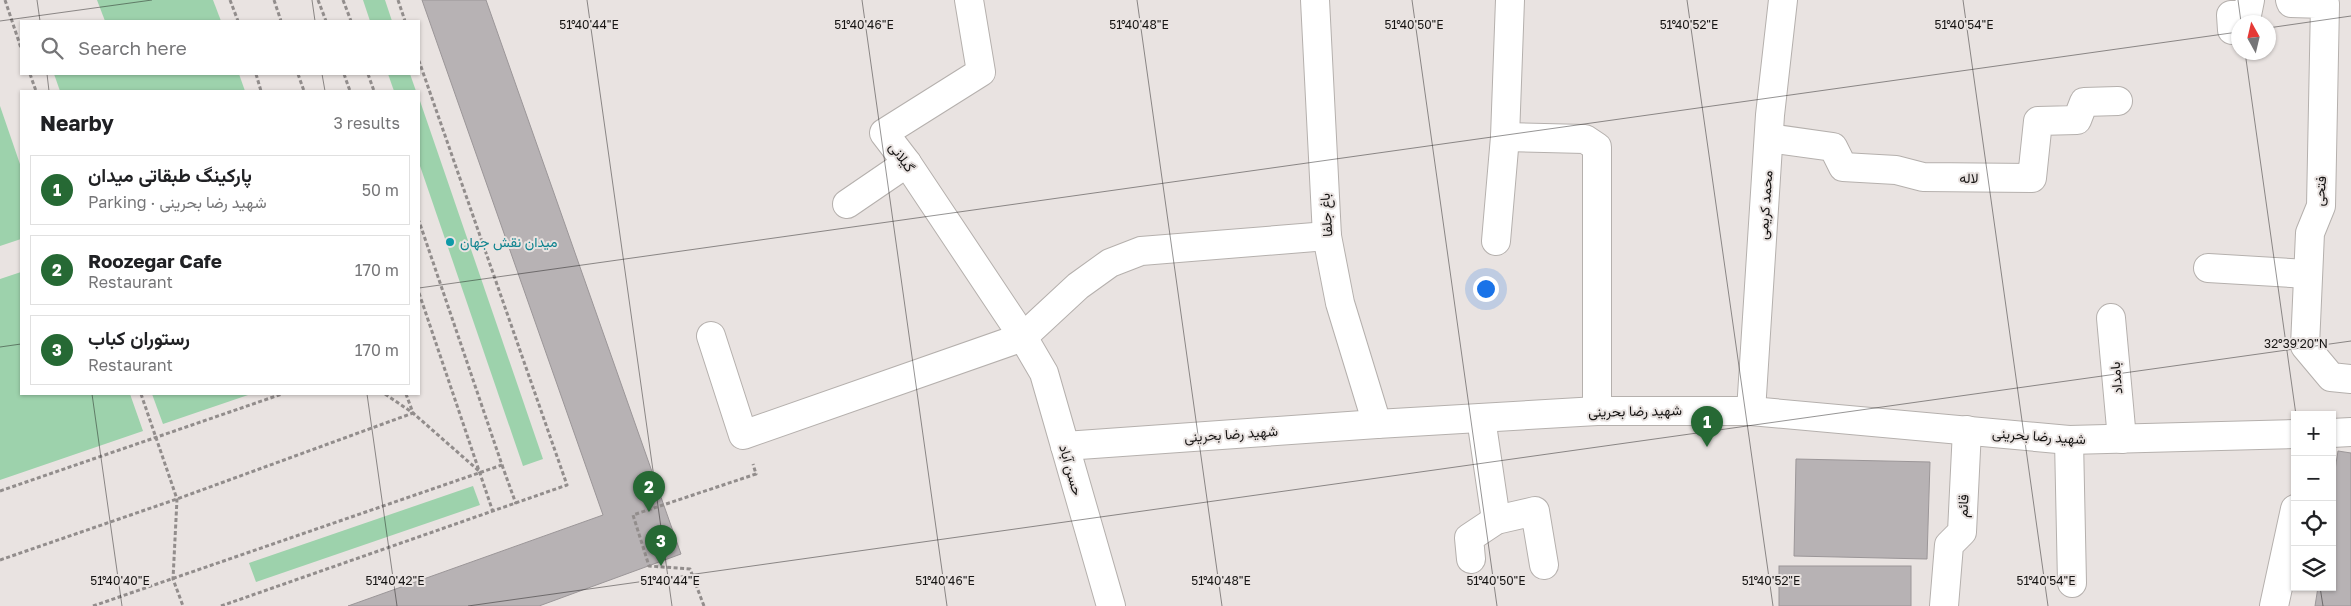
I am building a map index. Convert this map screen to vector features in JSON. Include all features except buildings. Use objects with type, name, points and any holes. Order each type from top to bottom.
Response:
[{"type":"street","name":"گیلانی","points":[[969,0],[981,72],[884,133],[907,163],[1023,338]]},
{"type":"street","name":"باغ جلفا","points":[[1315,0],[1327,236],[1340,303],[1377,424]]},
{"type":"street","points":[[1496,241],[1505,138],[1510,0]]},
{"type":"street","name":"محمد کریمی","points":[[1752,411],[1769,138],[1783,0]]},
{"type":"street","points":[[2247,15],[2250,0]]},
{"type":"street","name":"فتحی","points":[[2290,0],[2292,3],[2325,4],[2322,206],[2310,233],[2305,346],[2331,377],[2351,379]]},
{"type":"street","name":"لاله","points":[[1769,138],[1833,147],[1843,167],[1896,170],[1923,177],[2032,178],[2038,120],[2077,120],[2084,102],[2118,101]]},
{"type":"street","points":[[1505,138],[1585,139],[1596,147],[1598,411]]},
{"type":"street","points":[[847,204],[907,163]]},
{"type":"street","points":[[711,336],[743,435],[1023,338],[1078,286],[1110,263],[1141,251],[1327,236]]},
{"type":"street","points":[[2208,268],[2308,274]]},
{"type":"street","name":"بامداد","points":[[2111,318],[2122,439]]},
{"type":"street","name":"حسن آباد","points":[[1023,338],[1044,373],[1111,606]]},
{"type":"street","name":"شهید رضا بحرینی","points":[[1065,446],[1377,424],[1598,411],[1752,411],[2069,440],[2291,434]]},
{"type":"street","points":[[1481,418],[1496,520]]},
{"type":"street","name":"قائم","points":[[1944,606],[1949,545],[1962,532],[1967,430]]},
{"type":"street","points":[[2336,433],[2351,432]]},
{"type":"street","points":[[2069,440],[2072,583]]},
{"type":"street","points":[[1471,559],[1469,538],[1496,520],[1535,512],[1544,565]]},
{"type":"street","points":[[2274,606],[2291,527]]},
{"type":"path","points":[[5,0],[20,45]]},
{"type":"path","points":[[230,0],[238,20]]},
{"type":"path","points":[[274,0],[281,20]]},
{"type":"path","points":[[318,0],[326,20]]},
{"type":"path","points":[[343,0],[350,20]]},
{"type":"path","points":[[398,0],[405,20]]},
{"type":"path","points":[[221,606],[567,485],[420,63]]},
{"type":"path","points":[[30,75],[36,90]]},
{"type":"path","points":[[256,75],[262,90]]},
{"type":"path","points":[[298,75],[304,90]]},
{"type":"path","points":[[344,75],[350,90]]},
{"type":"path","points":[[368,75],[374,90]]},
{"type":"path","points":[[420,224],[516,504]]},
{"type":"path","points":[[420,297],[493,512]]},
{"type":"path","points":[[141,395],[177,499],[174,579],[183,606]]},
{"type":"path","points":[[0,491],[279,395]]},
{"type":"path","points":[[386,395],[413,413],[480,472]]},
{"type":"path","points":[[406,395],[413,413]]},
{"type":"path","points":[[0,560],[177,499],[413,413]]},
{"type":"path","points":[[704,606],[690,569],[649,566],[632,515],[756,474],[743,435]]},
{"type":"path","points":[[93,606],[502,465]]},
{"type":"green space","points":[[97,0],[213,0],[221,20],[105,20]]},
{"type":"green space","points":[[363,0],[385,0],[392,20],[370,20]]},
{"type":"green space","points":[[54,75],[239,75],[245,90],[60,90]]},
{"type":"green space","points":[[388,75],[410,75],[416,90],[394,90]]},
{"type":"green space","points":[[420,101],[543,459],[523,466],[420,166]]},
{"type":"green space","points":[[0,106],[20,164],[20,239],[0,246]]},
{"type":"green space","points":[[20,272],[20,395],[130,395],[143,431],[0,480],[0,279]]},
{"type":"green space","points":[[152,395],[248,395],[163,424]]},
{"type":"green space","points":[[473,486],[480,505],[256,582],[249,563]]},
{"type":"place","name":"میدان نقش جهان","points":[[450,242]]},
{"type":"place","name":"پارکینگ طبقاتی میدان","points":[[1707,447]]},
{"type":"place","name":"Roozegar Cafe","points":[[649,512]]},
{"type":"place","name":"رستوران کباب","points":[[661,566]]}]
